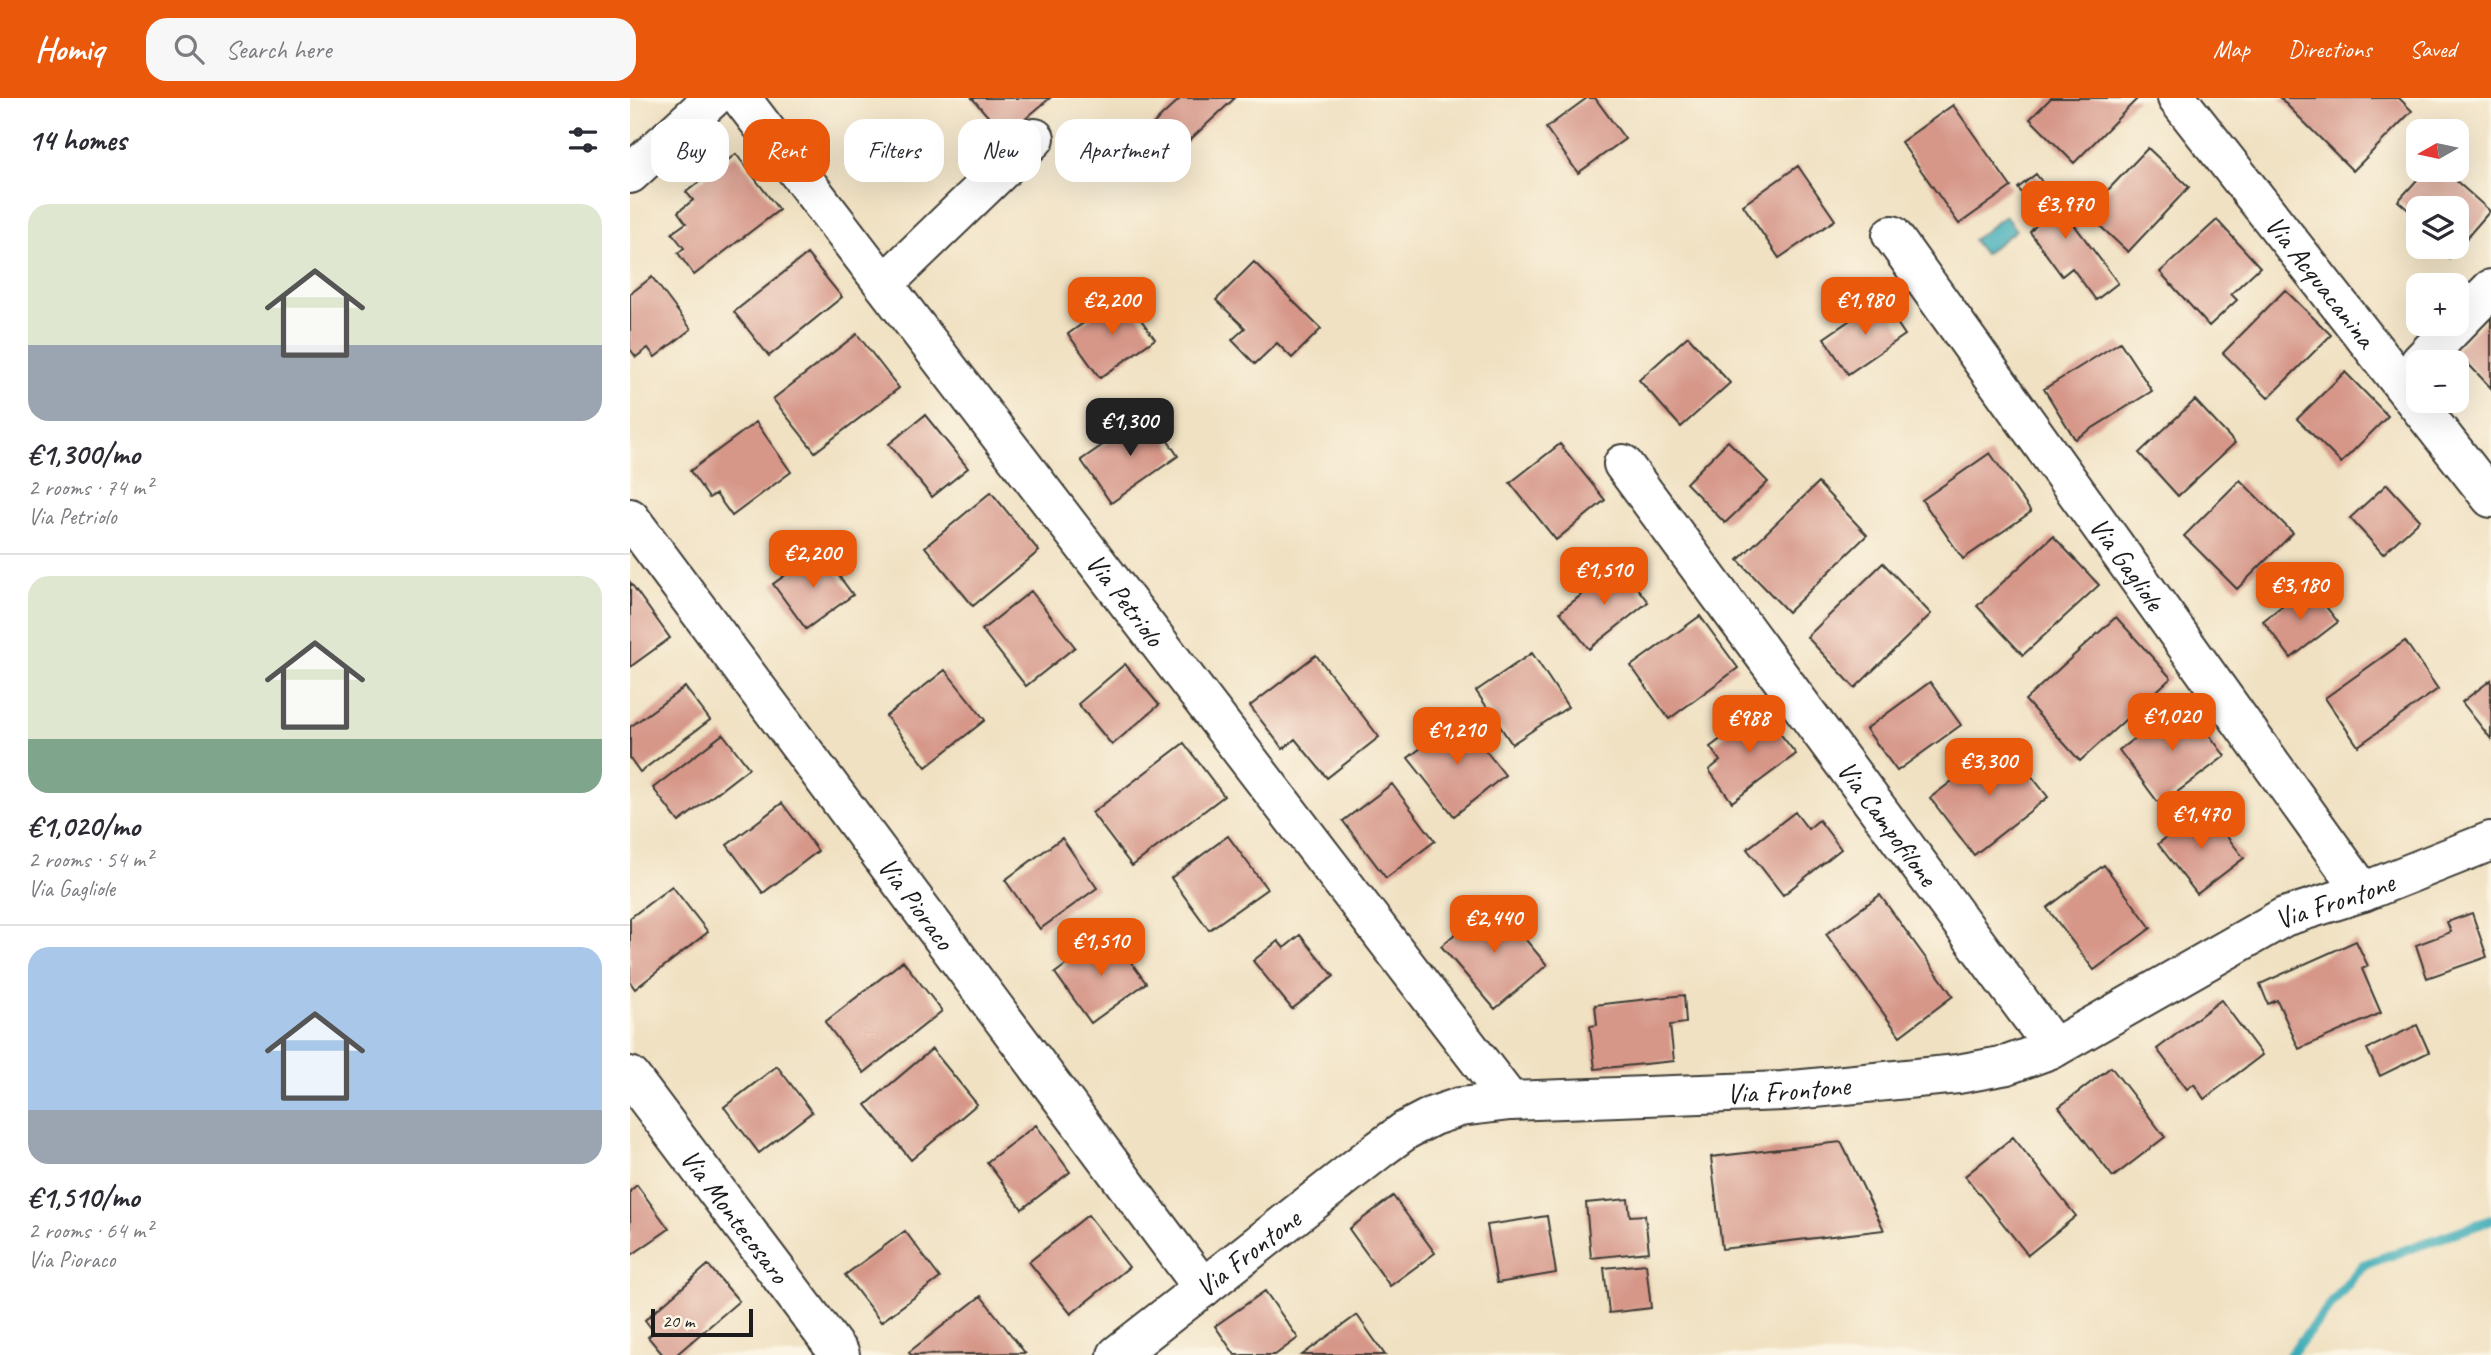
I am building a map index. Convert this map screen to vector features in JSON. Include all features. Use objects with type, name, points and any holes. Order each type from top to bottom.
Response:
[{"type":"street","points":[[630,174],[713,98]]},
{"type":"street","name":"Via Petriolo","points":[[741,98],[1510,1101]]},
{"type":"street","name":"Via Acquacanina","points":[[2177,98],[2406,361]]},
{"type":"street","points":[[884,284],[989,182]]},
{"type":"street","name":"Via Gagliole","points":[[1892,235],[2363,892]]},
{"type":"street","points":[[2432,350],[2491,289]]},
{"type":"street","name":"Via Acquacanina","points":[[2440,413],[2491,498]]},
{"type":"street","name":"Via Campofilone","points":[[1623,464],[2054,1048]]},
{"type":"street","name":"Via Pioraco","points":[[630,518],[1203,1288]]},
{"type":"street","name":"Via Frontone","points":[[1117,1355],[1406,1130],[1433,1116],[1460,1107],[1510,1101],[1783,1091],[1958,1074],[2007,1065],[2054,1048],[2284,917],[2363,892],[2491,841]]},
{"type":"street","name":"Via Montecosaro","points":[[630,1076],[840,1355]]},
{"type":"water","points":[[2005,216],[2016,230],[1984,254],[1973,240]]},
{"type":"building","points":[[972,98],[1050,98],[1025,119],[990,119]]},
{"type":"building","points":[[1181,98],[1235,98],[1191,139],[1191,119],[1158,119]]},
{"type":"building","points":[[1587,98],[1595,98],[1625,139],[1578,173],[1546,128]]},
{"type":"building","points":[[2051,98],[2138,98],[2074,163],[2030,119]]},
{"type":"building","points":[[2280,98],[2399,98],[2412,111],[2353,171]]},
{"type":"building","points":[[1953,105],[2011,187],[1959,224],[1901,142]]},
{"type":"building","points":[[2148,148],[2189,187],[2128,252],[2086,213]]},
{"type":"building","points":[[736,154],[743,163],[743,182],[758,182],[779,210],[694,275],[678,253],[684,248],[672,233],[686,223],[678,212],[693,200],[686,192],[699,182],[729,182],[729,159]]},
{"type":"building","points":[[1798,166],[1835,220],[1779,258],[1743,205]]},
{"type":"building","points":[[2036,174],[2118,283],[2096,300],[2072,268],[2062,276],[2030,232],[2042,219],[2018,188]]},
{"type":"building","points":[[2415,182],[2457,182],[2490,211],[2469,235],[2469,196],[2406,196],[2406,208],[2398,201]]},
{"type":"building","points":[[2217,220],[2260,267],[2231,294],[2237,300],[2209,326],[2160,272]]},
{"type":"building","points":[[807,254],[842,297],[769,356],[734,312]]},
{"type":"building","points":[[1254,262],[1321,329],[1292,358],[1277,343],[1255,364],[1232,340],[1245,328],[1216,300]]},
{"type":"building","points":[[652,277],[691,329],[655,357],[648,348],[636,357],[630,349],[630,294]]},
{"type":"building","points":[[2285,290],[2331,335],[2268,398],[2223,353]]},
{"type":"building","points":[[1123,295],[1155,339],[1100,378],[1068,334]]},
{"type":"building","points":[[1881,299],[1905,335],[1848,374],[1824,338]]},
{"type":"building","points":[[2491,315],[2491,388],[2469,365],[2469,350],[2455,350]]},
{"type":"building","points":[[857,334],[899,388],[815,452],[773,399]]},
{"type":"building","points":[[1688,336],[1730,383],[1681,427],[1639,380]]},
{"type":"building","points":[[2120,342],[2152,391],[2075,439],[2044,389]]},
{"type":"building","points":[[2345,372],[2388,416],[2341,463],[2297,419]]},
{"type":"building","points":[[2195,400],[2235,443],[2178,496],[2139,453]]},
{"type":"building","points":[[1149,413],[1178,456],[1111,503],[1081,460]]},
{"type":"building","points":[[925,415],[968,468],[932,497],[889,444]]},
{"type":"building","points":[[756,422],[791,472],[732,516],[716,494],[709,498],[690,471]]},
{"type":"building","points":[[1728,441],[1768,482],[1725,523],[1686,483]]},
{"type":"building","points":[[1560,444],[1605,500],[1556,540],[1510,483]]},
{"type":"building","points":[[1990,453],[2031,512],[1963,559],[1922,500]]},
{"type":"building","points":[[2240,480],[2293,533],[2237,589],[2184,536]]},
{"type":"building","points":[[1818,483],[1867,535],[1788,612],[1738,560]]},
{"type":"building","points":[[2387,484],[2420,520],[2383,554],[2350,518]]},
{"type":"building","points":[[991,492],[1039,551],[973,606],[925,547]]},
{"type":"building","points":[[2053,536],[2099,585],[2023,655],[1977,606]]},
{"type":"building","points":[[820,550],[853,595],[806,629],[773,584]]},
{"type":"building","points":[[1883,563],[1931,614],[1855,688],[1807,637]]},
{"type":"building","points":[[1619,565],[1648,602],[1589,649],[1560,612]]},
{"type":"building","points":[[630,582],[670,638],[630,667]]},
{"type":"building","points":[[2309,585],[2338,622],[2291,658],[2263,621]]},
{"type":"building","points":[[1031,591],[1075,647],[1026,686],[982,630]]},
{"type":"building","points":[[1700,616],[1738,668],[1669,719],[1631,666]]},
{"type":"building","points":[[2116,617],[2171,678],[2080,761],[2025,700]]},
{"type":"building","points":[[2405,641],[2438,689],[2358,746],[2325,698]]},
{"type":"building","points":[[1532,653],[1568,707],[1512,744],[1476,691]]},
{"type":"building","points":[[1316,655],[1379,737],[1327,778],[1295,739],[1283,749],[1250,706]]},
{"type":"building","points":[[1125,664],[1159,705],[1112,745],[1078,704]]},
{"type":"building","points":[[945,670],[985,720],[926,767],[886,716]]},
{"type":"building","points":[[2491,680],[2491,739],[2462,702]]},
{"type":"building","points":[[1930,682],[1961,725],[1897,771],[1866,729]]},
{"type":"building","points":[[685,687],[710,720],[640,772],[630,758],[630,727]]},
{"type":"building","points":[[2184,701],[2225,756],[2160,805],[2119,750]]},
{"type":"building","points":[[1761,709],[1796,754],[1732,802],[1709,770],[1720,761],[1710,747]]},
{"type":"building","points":[[1460,718],[1505,775],[1454,816],[1408,758]]},
{"type":"building","points":[[723,734],[749,768],[679,822],[653,788]]},
{"type":"building","points":[[2004,741],[2048,797],[1974,855],[1930,798]]},
{"type":"building","points":[[1184,743],[1224,796],[1132,866],[1092,813]]},
{"type":"building","points":[[1392,784],[1435,841],[1386,878],[1343,821]]},
{"type":"building","points":[[782,803],[818,851],[763,893],[727,845]]},
{"type":"building","points":[[2204,808],[2244,858],[2197,894],[2158,844]]},
{"type":"building","points":[[1795,812],[1808,829],[1819,820],[1841,849],[1783,895],[1747,849]]},
{"type":"building","points":[[1228,836],[1267,889],[1209,930],[1171,878]]},
{"type":"building","points":[[1062,838],[1097,888],[1040,929],[1005,880]]},
{"type":"building","points":[[2104,865],[2151,928],[2094,970],[2047,908]]},
{"type":"building","points":[[672,886],[708,932],[635,989],[630,982],[630,918]]},
{"type":"building","points":[[1880,895],[1953,996],[1900,1036],[1826,934]]},
{"type":"building","points":[[1493,901],[1547,965],[1495,1009],[1441,946]]},
{"type":"building","points":[[2472,913],[2487,957],[2427,978],[2416,945],[2451,932],[2447,922]]},
{"type":"building","points":[[1110,933],[1146,983],[1091,1023],[1055,973]]},
{"type":"building","points":[[1300,935],[1334,976],[1292,1009],[1253,961],[1278,941],[1284,948]]},
{"type":"building","points":[[2356,941],[2368,966],[2362,969],[2381,1013],[2299,1049],[2277,1000],[2268,1004],[2260,984]]},
{"type":"building","points":[[903,961],[942,1011],[864,1073],[825,1022]]},
{"type":"building","points":[[1684,995],[1686,1023],[1670,1025],[1674,1061],[1595,1069],[1590,1026],[1597,1025],[1595,1005]]},
{"type":"building","points":[[2221,1000],[2262,1055],[2204,1099],[2194,1084],[2187,1089],[2157,1049]]},
{"type":"building","points":[[2417,1025],[2429,1052],[2380,1076],[2367,1049]]},
{"type":"building","points":[[932,1049],[977,1104],[911,1160],[866,1105]]},
{"type":"building","points":[[777,1066],[812,1112],[759,1153],[724,1107]]},
{"type":"building","points":[[2111,1067],[2165,1137],[2113,1177],[2059,1107]]},
{"type":"building","points":[[1036,1125],[1070,1172],[1022,1209],[987,1162]]},
{"type":"building","points":[[2013,1137],[2076,1216],[2028,1255],[1965,1176]]},
{"type":"building","points":[[1841,1142],[1884,1230],[1722,1249],[1711,1157]]},
{"type":"building","points":[[637,1185],[669,1229],[630,1256],[630,1191]]},
{"type":"building","points":[[1393,1196],[1435,1253],[1390,1286],[1349,1229]]},
{"type":"building","points":[[1628,1199],[1630,1216],[1645,1215],[1649,1252],[1591,1258],[1586,1203]]},
{"type":"building","points":[[1088,1215],[1129,1267],[1071,1314],[1029,1262]]},
{"type":"building","points":[[1547,1216],[1556,1273],[1497,1283],[1487,1225]]},
{"type":"building","points":[[905,1231],[940,1278],[881,1322],[845,1275]]},
{"type":"building","points":[[1646,1264],[1651,1308],[1609,1313],[1604,1268]]},
{"type":"building","points":[[708,1265],[739,1301],[676,1355],[663,1355],[648,1337],[654,1332],[645,1320]]},
{"type":"building","points":[[1265,1291],[1298,1338],[1275,1355],[1235,1355],[1215,1326]]},
{"type":"building","points":[[981,1296],[1025,1353],[911,1355],[909,1352]]},
{"type":"building","points":[[1357,1315],[1385,1355],[1302,1355]]},
{"type":"waterway","points":[[2290,1355],[2363,1265],[2491,1220]]}]
